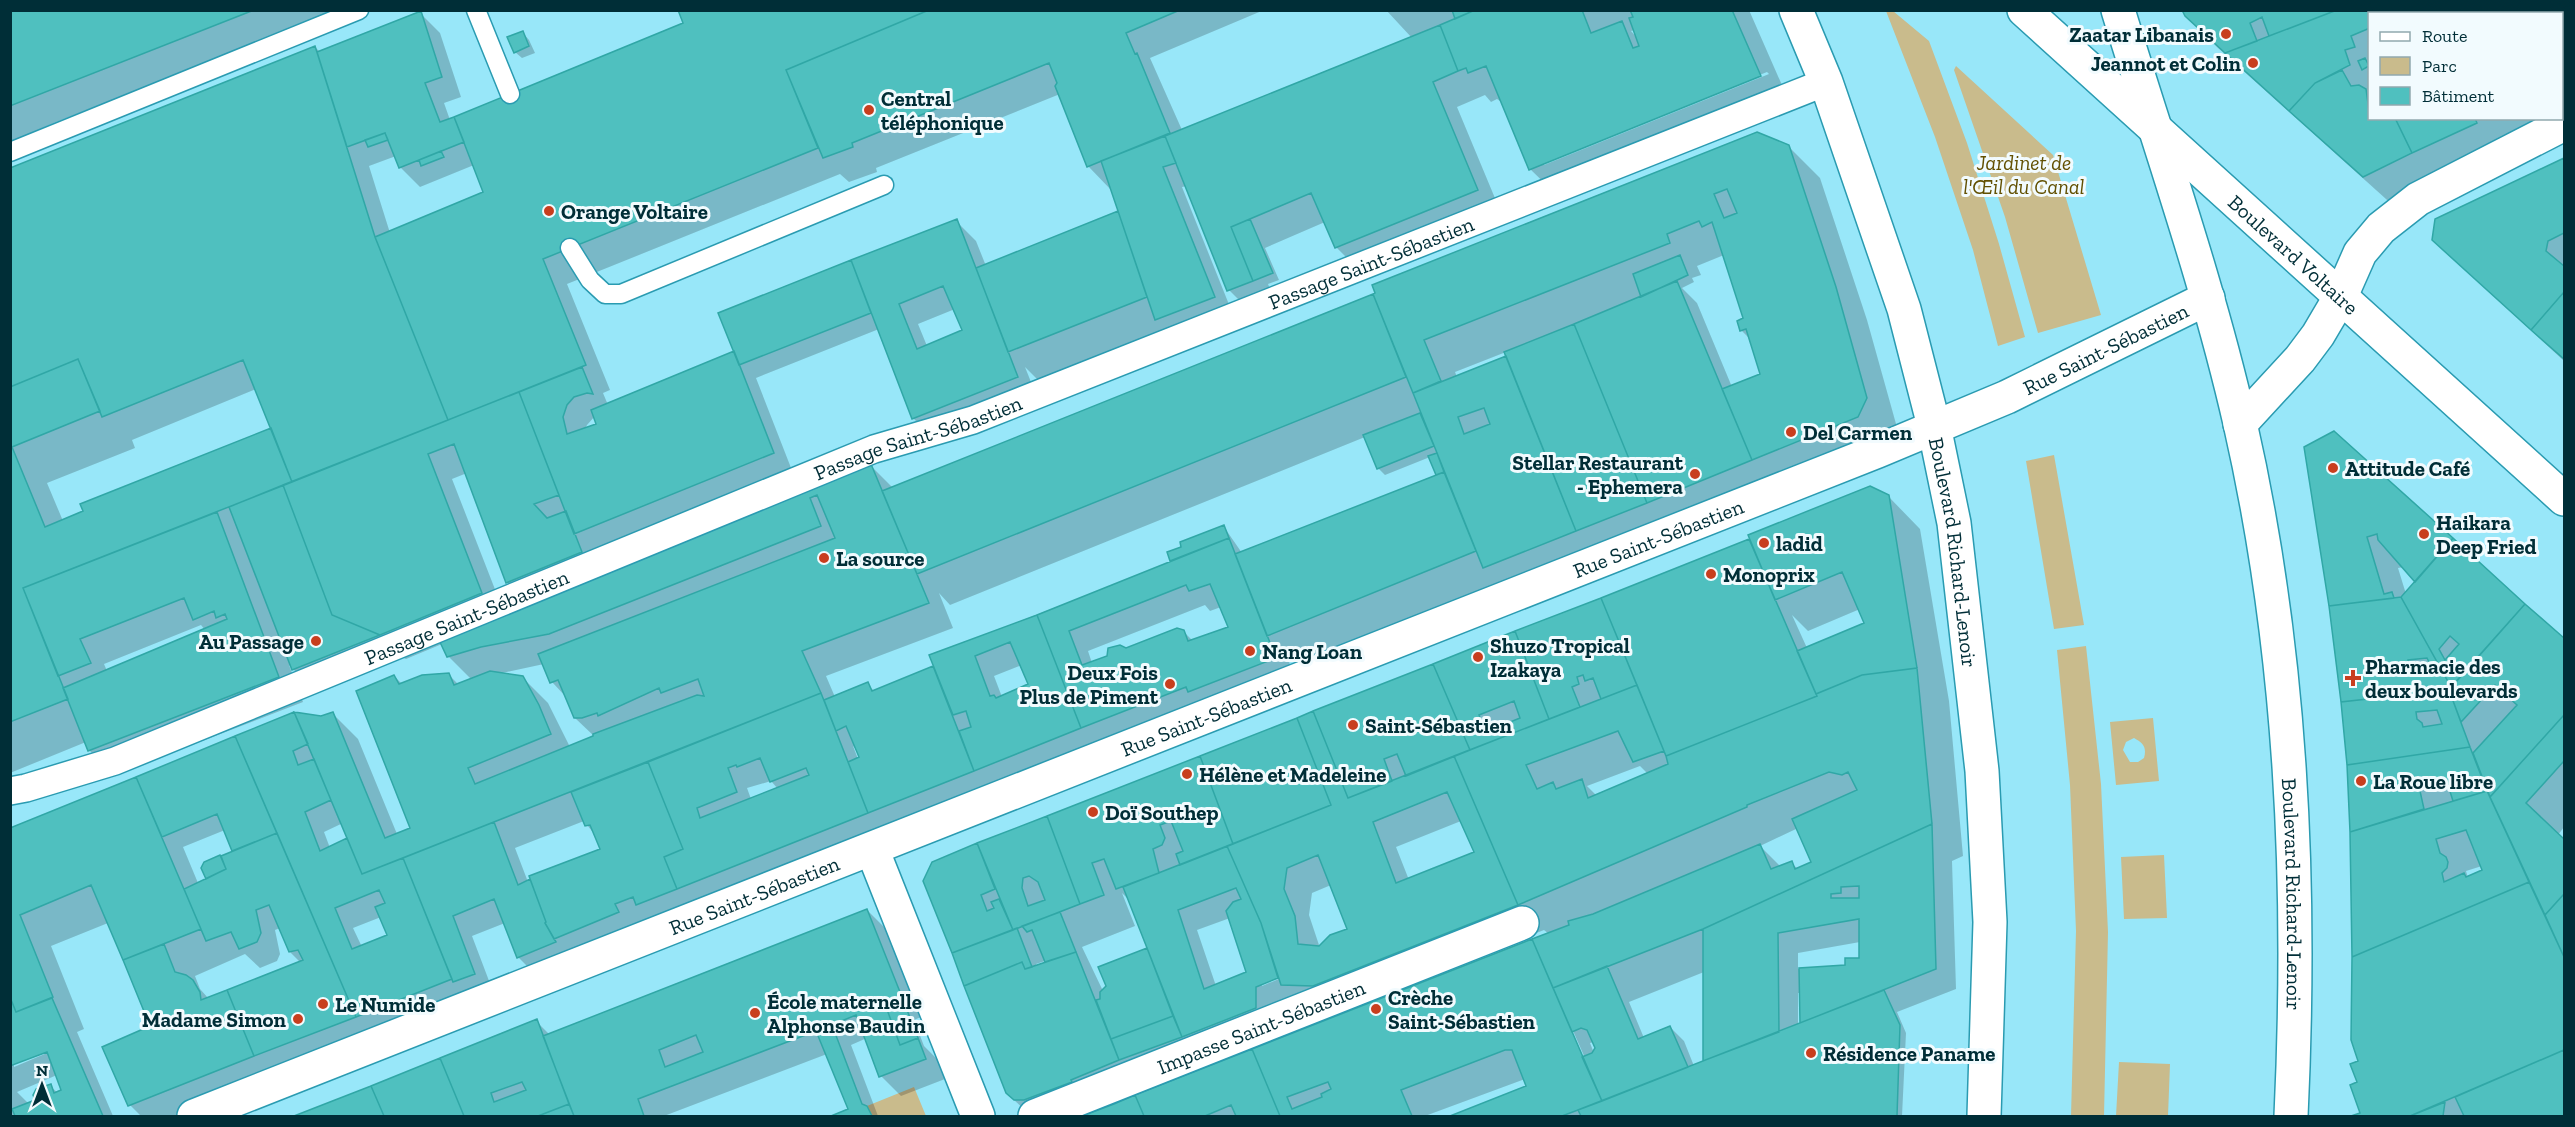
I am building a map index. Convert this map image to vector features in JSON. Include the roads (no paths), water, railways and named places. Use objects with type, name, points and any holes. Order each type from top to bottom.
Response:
[{"type":"street","name":"Boulevard Richard-Lenoir","points":[[1796,10],[1826,82],[1904,309],[1934,426],[1954,523],[1982,771],[1990,922],[1984,1116]]},
{"type":"street","name":"Boulevard Voltaire","points":[[2024,10],[2565,499]]},
{"type":"street","name":"Boulevard Richard-Lenoir","points":[[2118,10],[2208,298],[2241,424],[2266,567],[2287,725],[2295,883],[2296,1013],[2290,1116]]},
{"type":"street","name":"Passage Saint-Sébastien","points":[[10,790],[26,788],[115,761],[874,449],[973,420],[1826,82]]},
{"type":"street","points":[[2241,424],[2300,359],[2341,296],[2360,253],[2381,228],[2418,199],[2565,124]]},
{"type":"street","name":"Rue Saint-Sébastien","points":[[194,1116],[1878,451],[2007,397],[2208,298]]},
{"type":"street","points":[[872,849],[978,1116]]},
{"type":"street","name":"Impasse Saint-Sébastien","points":[[1035,1116],[1522,923]]},
{"type":"lane","points":[[10,152],[359,10]]},
{"type":"lane","points":[[476,10],[510,94]]},
{"type":"lane","points":[[570,248],[590,280],[605,294],[621,294],[884,185]]},
{"type":"place","name":"Zaatar Libanais","points":[[2226,34]]},
{"type":"place","name":"Jeannot et Colin","points":[[2253,63]]},
{"type":"place","name":"Central téléphonique","points":[[869,110]]},
{"type":"place","name":"Orange Voltaire","points":[[549,211]]},
{"type":"place","name":"Del Carmen","points":[[1791,432]]},
{"type":"place","name":"Attitude Café","points":[[2333,468]]},
{"type":"place","name":"Stellar Restaurant - Ephemera","points":[[1695,474]]},
{"type":"place","name":"Haikara Deep Fried","points":[[2424,534]]},
{"type":"place","name":"ladid","points":[[1764,543]]},
{"type":"place","name":"La source","points":[[824,558]]},
{"type":"place","name":"Monoprix","points":[[1711,574]]},
{"type":"place","name":"Au Passage","points":[[316,641]]},
{"type":"place","name":"Nang Loan","points":[[1250,651]]},
{"type":"place","name":"Shuzo Tropical Izakaya","points":[[1478,657]]},
{"type":"place","name":"Pharmacie des deux boulevards","points":[[2353,678]]},
{"type":"place","name":"Deux Fois Plus de Piment","points":[[1170,684]]},
{"type":"place","name":"Saint-Sébastien","points":[[1353,725]]},
{"type":"place","name":"Hélène et Madeleine","points":[[1187,774]]},
{"type":"place","name":"La Roue libre","points":[[2361,781]]},
{"type":"place","name":"Doï Southep","points":[[1093,812]]},
{"type":"place","name":"Le Numide","points":[[323,1004]]},
{"type":"place","name":"Crèche Saint-Sébastien","points":[[1376,1009]]},
{"type":"place","name":"École maternelle Alphonse Baudin","points":[[755,1013]]},
{"type":"place","name":"Madame Simon","points":[[298,1019]]},
{"type":"place","name":"Résidence Paname","points":[[1811,1053]]},
{"type":"park label","name":"Jardinet de l'Œil du Canal","points":[[2024,174]]}]
